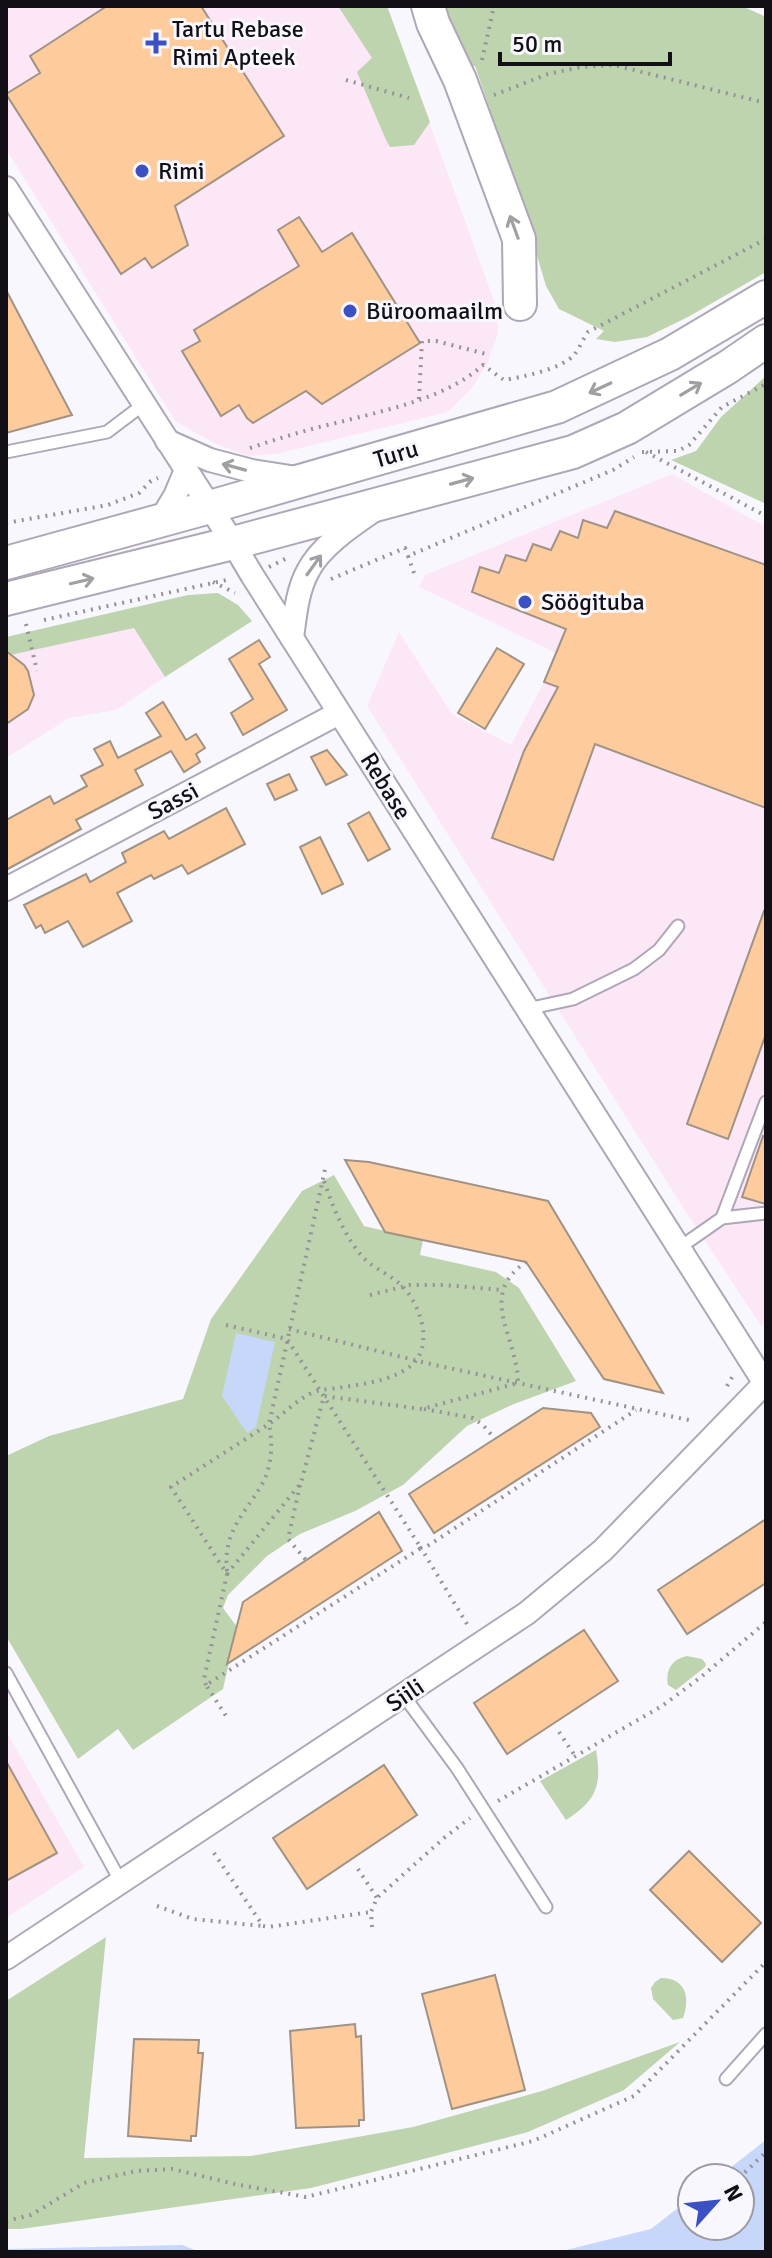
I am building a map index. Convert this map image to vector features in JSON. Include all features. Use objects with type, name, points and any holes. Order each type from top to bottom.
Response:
[{"type":"main road","points":[[428,6],[460,80],[519,239],[520,304]]},
{"type":"main road","name":"Turu","points":[[6,563],[557,407],[670,354],[766,297]]},
{"type":"main road","name":"Turu","points":[[11,612],[233,543],[573,452],[627,428],[766,341]]},
{"type":"street","name":"Rebase","points":[[6,188],[765,1384]]},
{"type":"street","points":[[167,441],[210,460],[252,471],[306,479]]},
{"type":"street","points":[[160,521],[175,496],[185,469]]},
{"type":"street","points":[[292,638],[298,598],[308,569],[338,536],[387,501]]},
{"type":"street","name":"Sassi","points":[[6,889],[339,713]]},
{"type":"street","name":"Siili","points":[[6,1958],[527,1613],[603,1550],[765,1384]]},
{"type":"lane","points":[[6,452],[107,432],[144,404]]},
{"type":"lane","points":[[527,1009],[573,999],[634,969],[659,950],[678,926]]},
{"type":"lane","points":[[722,1218],[766,1102]]},
{"type":"lane","points":[[679,1248],[722,1218],[766,1213]]},
{"type":"lane","points":[[6,1673],[121,1882]]},
{"type":"lane","points":[[404,1696],[457,1768],[546,1907]]},
{"type":"lane","points":[[726,2079],[766,2034]]},
{"type":"path","points":[[481,61],[494,6]]},
{"type":"path","points":[[489,97],[548,74],[581,67],[614,65],[766,103]]},
{"type":"path","points":[[346,80],[409,98]]},
{"type":"path","points":[[210,460],[419,399],[472,375],[483,365],[504,380],[558,366],[572,357],[588,332],[766,239]]},
{"type":"path","points":[[419,399],[422,341],[436,341],[486,354]]},
{"type":"path","points":[[408,556],[613,470],[644,451],[678,451],[689,445],[722,407],[766,384]]},
{"type":"path","points":[[644,451],[766,516]]},
{"type":"path","points":[[6,523],[108,505],[139,493],[151,481],[185,469]]},
{"type":"path","points":[[26,624],[252,575],[291,557],[325,581],[405,548],[414,573]]},
{"type":"path","points":[[11,612],[26,624],[37,671]]},
{"type":"path","points":[[228,1719],[204,1679],[227,1574],[225,1555],[229,1537],[265,1478],[270,1460],[269,1424],[326,1165]]},
{"type":"path","points":[[227,1574],[171,1487],[269,1424],[297,1402],[320,1390],[381,1381],[409,1368],[417,1360],[424,1342],[416,1306],[402,1286],[370,1265],[359,1253],[345,1232],[323,1177]]},
{"type":"path","points":[[518,1383],[515,1358],[503,1321],[502,1290],[514,1270],[526,1262]]},
{"type":"path","points":[[370,1295],[402,1286],[444,1285],[502,1290]]},
{"type":"path","points":[[226,1325],[287,1339],[467,1624]]},
{"type":"path","points":[[289,1329],[693,1421]]},
{"type":"path","points":[[422,1409],[518,1383]]},
{"type":"path","points":[[324,1396],[473,1418],[495,1439]]},
{"type":"path","points":[[306,1560],[288,1539],[324,1396]]},
{"type":"path","points":[[206,1685],[426,1547],[637,1409]]},
{"type":"path","points":[[227,1574],[301,1483]]},
{"type":"path","points":[[372,1927],[371,1912],[377,1898],[444,1838],[484,1810],[662,1706],[766,1622]]},
{"type":"path","points":[[559,1732],[575,1756]]},
{"type":"path","points":[[214,1853],[263,1926]]},
{"type":"path","points":[[358,1869],[377,1898]]},
{"type":"path","points":[[157,1906],[193,1919],[268,1927],[371,1912]]},
{"type":"path","points":[[6,2221],[31,2215],[84,2183],[136,2171],[172,2169],[306,2197],[533,2141],[634,2096],[766,1962]]},
{"type":"shaded area","points":[[6,6],[387,6],[497,309],[498,333],[487,364],[472,388],[448,412],[276,454],[248,456],[216,444],[176,422],[6,149]]},
{"type":"shaded area","points":[[672,474],[766,527],[766,1321],[761,1326],[367,706],[399,632],[452,714],[511,745],[556,653],[419,587],[425,575]]},
{"type":"shaded area","points":[[134,628],[165,677],[116,710],[69,718],[6,758],[6,656]]},
{"type":"shaded area","points":[[6,1731],[84,1867],[6,1918]]},
{"type":"green space","points":[[338,6],[387,6],[430,122],[414,145],[390,147],[386,140],[357,72],[372,58]]},
{"type":"green space","points":[[434,6],[742,6],[766,17],[766,272],[647,337],[615,342],[596,339],[604,331],[559,309],[546,286],[519,194],[475,66],[458,74]]},
{"type":"green space","points":[[766,376],[766,504],[671,460],[696,451],[721,417]]},
{"type":"green space","points":[[218,593],[238,605],[252,621],[165,677],[134,628],[6,656],[6,637],[188,595]]},
{"type":"green space","points":[[334,1175],[364,1226],[423,1240],[420,1255],[496,1272],[519,1288],[576,1381],[467,1426],[403,1485],[355,1511],[300,1534],[267,1556],[228,1595],[223,1608],[237,1627],[223,1689],[133,1750],[118,1729],[78,1759],[6,1636],[6,1456],[49,1436],[183,1399],[211,1319],[302,1191]]},
{"type":"green space","points":[[687,1656],[702,1659],[706,1664],[676,1690],[668,1685],[669,1670],[677,1660]]},
{"type":"green space","points":[[596,1750],[598,1773],[595,1791],[585,1806],[566,1820],[540,1781]]},
{"type":"green space","points":[[106,1937],[84,2158],[251,2156],[413,2127],[542,2091],[680,2042],[624,2090],[528,2132],[311,2188],[6,2229],[6,2001]]},
{"type":"green space","points":[[661,1978],[676,1982],[684,1991],[686,2004],[683,2018],[673,2020],[653,1999],[651,1988]]},
{"type":"water","points":[[236,1333],[275,1342],[256,1427],[247,1433],[222,1396]]},
{"type":"water","points":[[766,2140],[766,2252],[558,2252],[651,2229],[676,2209],[676,2242],[756,2242],[756,2162],[738,2162]]},
{"type":"water","points":[[182,2245],[200,2252],[6,2252],[6,2249]]},
{"type":"building","name":"Rimi","points":[[107,6],[201,6],[284,136],[175,206],[188,245],[152,268],[145,258],[121,274],[6,94],[40,73],[30,56]]},
{"type":"building","points":[[299,217],[322,252],[352,233],[420,343],[322,404],[306,391],[253,423],[239,405],[221,416],[182,351],[200,341],[194,330],[299,266],[278,230]]},
{"type":"building","points":[[6,290],[72,415],[6,433]]},
{"type":"building","points":[[615,511],[766,565],[766,808],[595,744],[553,860],[492,838],[524,751],[558,687],[544,682],[566,629],[472,592],[480,567],[499,573],[506,555],[526,561],[533,544],[551,550],[560,531],[578,538],[583,520],[607,528]]},
{"type":"building","points":[[259,640],[270,657],[259,664],[287,710],[243,735],[231,713],[253,699],[229,659]]},
{"type":"building","points":[[497,648],[524,664],[485,729],[458,713]]},
{"type":"building","points":[[6,651],[28,671],[34,695],[28,709],[6,724]]},
{"type":"building","points":[[163,702],[186,740],[196,734],[205,748],[196,754],[200,762],[184,772],[171,751],[135,770],[143,785],[76,820],[81,829],[6,870],[6,820],[50,796],[54,804],[87,786],[81,776],[103,765],[94,749],[110,741],[118,758],[161,736],[146,713]]},
{"type":"building","points":[[327,750],[347,775],[326,785],[311,757]]},
{"type":"building","points":[[289,774],[297,790],[275,800],[267,784]]},
{"type":"building","points":[[226,808],[245,844],[188,874],[182,865],[154,879],[151,875],[117,893],[132,921],[83,947],[68,921],[45,933],[41,925],[36,928],[24,905],[86,874],[90,882],[126,862],[122,853],[164,831],[169,839]]},
{"type":"building","points":[[369,812],[390,849],[368,861],[348,824]]},
{"type":"building","points":[[320,837],[343,884],[322,894],[300,847]]},
{"type":"building","points":[[764,911],[766,1034],[728,1139],[687,1124]]},
{"type":"building","points":[[763,1136],[766,1137],[766,1204],[742,1197]]},
{"type":"building","points":[[345,1160],[369,1162],[548,1201],[663,1393],[604,1379],[526,1262],[385,1232]]},
{"type":"building","points":[[543,1408],[591,1413],[600,1427],[434,1533],[409,1494]]},
{"type":"building","points":[[379,1512],[402,1551],[227,1664],[243,1602]]},
{"type":"building","points":[[766,1519],[766,1583],[687,1634],[658,1590]]},
{"type":"building","points":[[584,1630],[618,1681],[507,1754],[474,1703]]},
{"type":"building","points":[[6,1761],[57,1853],[6,1881]]},
{"type":"building","points":[[384,1765],[417,1815],[307,1889],[273,1838]]},
{"type":"building","points":[[689,1851],[761,1923],[722,1962],[650,1890]]},
{"type":"building","points":[[495,1975],[525,2090],[452,2109],[422,1994]]},
{"type":"building","points":[[355,2024],[356,2037],[361,2036],[364,2120],[359,2120],[359,2126],[296,2128],[290,2031]]},
{"type":"building","points":[[134,2039],[199,2040],[198,2053],[203,2053],[196,2136],[191,2136],[191,2141],[128,2136]]},
{"type":"place","name":"Tartu Rebase Rimi Apteek","points":[[156,43]]},
{"type":"place","name":"Rimi","points":[[142,171]]},
{"type":"place","name":"Büroomaailm","points":[[350,311]]},
{"type":"place","name":"Söögituba","points":[[525,602]]}]
